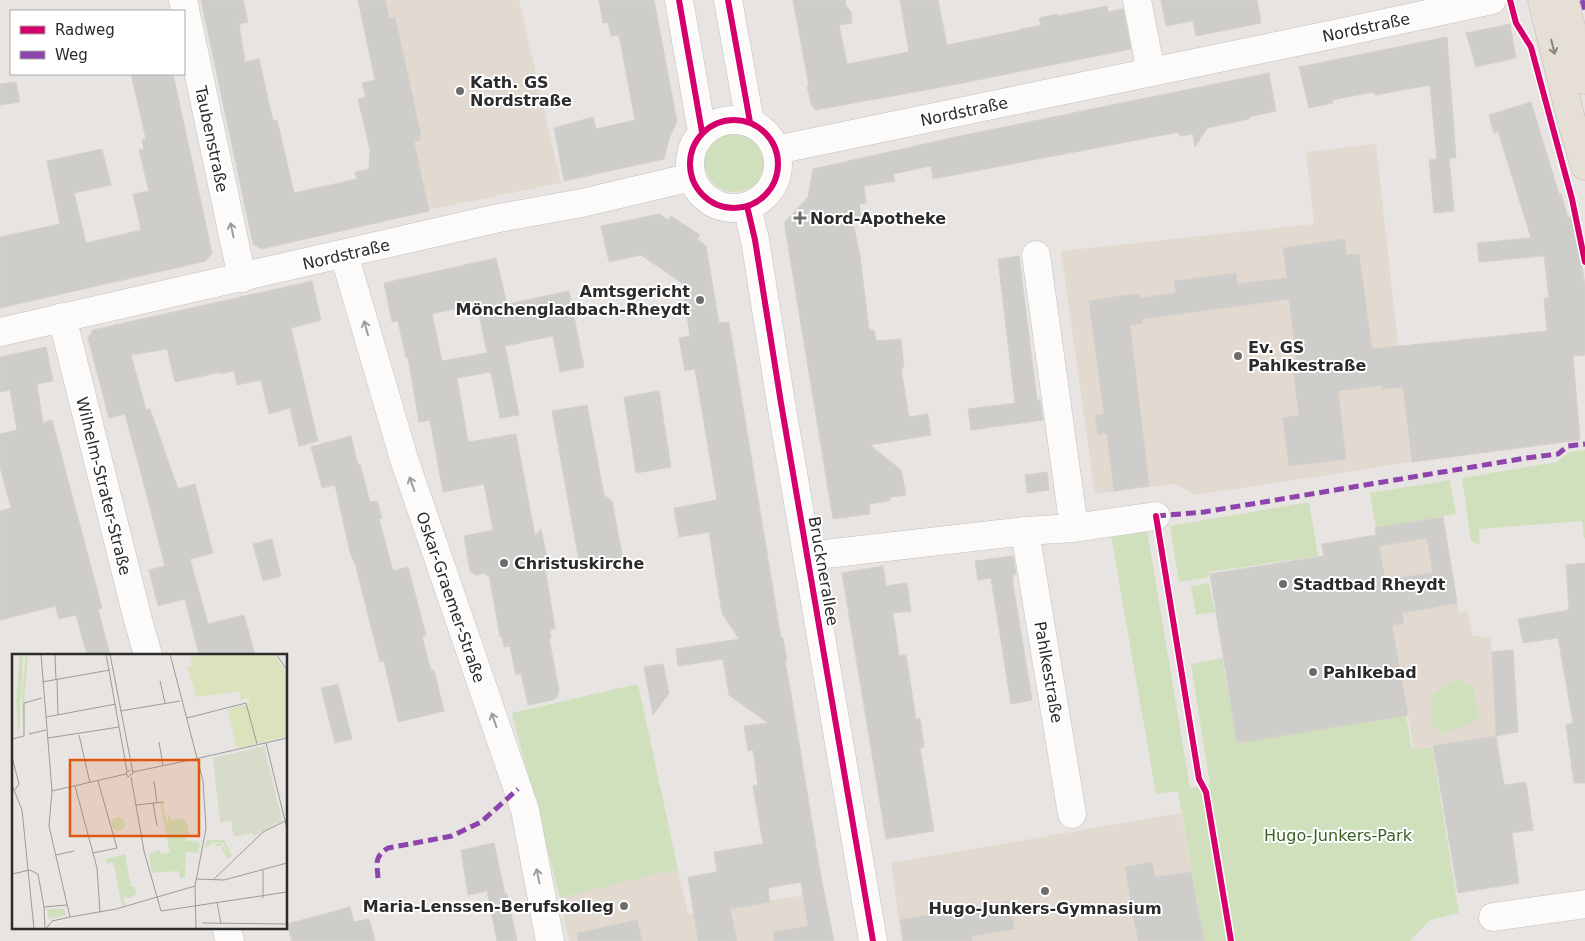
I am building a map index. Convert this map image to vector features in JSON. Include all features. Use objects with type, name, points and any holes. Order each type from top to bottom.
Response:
[{"type":"main road","points":[[1542,0],[1572,123],[1585,166]]},
{"type":"main road","points":[[1564,0],[1585,80]]},
{"type":"street","name":"Taubenstraße","points":[[183,0],[242,278]]},
{"type":"street","points":[[678,0],[702,132]]},
{"type":"street","points":[[728,0],[750,122]]},
{"type":"street","points":[[1137,0],[1151,72]]},
{"type":"street","name":"Nordstraße","points":[[776,150],[1492,0]]},
{"type":"street","points":[[737,119],[750,122],[762,129],[770,138],[776,150],[779,164],[776,178],[770,190],[760,200],[747,206],[733,208],[719,206],[706,199],[696,188],[689,163],[695,141],[702,132],[722,120],[737,119]]},
{"type":"street","name":"Nordstraße","points":[[0,332],[499,218],[582,203],[692,177]]},
{"type":"street","name":"Brucknerallee","points":[[747,206],[755,240],[873,941]]},
{"type":"street","name":"Oskar-Graemer-Straße","points":[[344,254],[404,460],[525,810],[550,941]]},
{"type":"street","points":[[1036,255],[1074,528]]},
{"type":"street","name":"Wilhelm-Strater-Straße","points":[[62,317],[148,654]]},
{"type":"street","points":[[808,556],[1025,531],[1074,528],[1156,516]]},
{"type":"street","name":"Pahlkestraße","points":[[1025,531],[1072,814]]},
{"type":"street","points":[[1493,917],[1585,904]]},
{"type":"street","points":[[226,928],[230,941]]},
{"type":"shaded area","name":"Kath. GS Nordstraße","points":[[359,0],[519,0],[561,183],[406,214]]},
{"type":"shaded area","name":"Ev. GS Pahlkestraße","points":[[1376,144],[1411,462],[1196,495],[1175,484],[1095,494],[1061,251],[1314,224],[1306,152]]},
{"type":"shaded area","points":[[1443,517],[1459,612],[1468,611],[1473,636],[1491,637],[1496,736],[1414,749],[1375,528]]},
{"type":"shaded area","name":"Hugo-Junkers-Gymnasium","points":[[1181,813],[1204,941],[902,941],[891,863]]},
{"type":"shaded area","name":"Maria-Lenssen-Berufskolleg","points":[[678,869],[688,914],[825,892],[834,941],[569,941],[560,898]]},
{"type":"green space","points":[[729,130],[741,130],[757,139],[764,149],[766,161],[764,173],[757,183],[741,192],[729,192],[718,187],[709,178],[704,167],[704,155],[709,144],[718,135]]},
{"type":"green space","points":[[1585,450],[1585,538],[1582,521],[1479,529],[1480,545],[1471,541],[1462,478],[1557,462],[1569,452]]},
{"type":"green space","points":[[1450,480],[1456,514],[1376,528],[1370,493]]},
{"type":"green space","points":[[1309,502],[1318,556],[1209,572],[1209,577],[1179,582],[1170,526]]},
{"type":"green space","name":"Hugo-Junkers-Park","points":[[1147,530],[1190,788],[1210,785],[1191,664],[1222,658],[1237,743],[1406,715],[1412,749],[1432,747],[1459,913],[1430,920],[1410,941],[1204,941],[1178,791],[1156,794],[1111,536]]},
{"type":"green space","points":[[1209,583],[1215,612],[1196,615],[1191,586]]},
{"type":"green space","points":[[1457,679],[1473,686],[1479,717],[1469,725],[1441,733],[1431,722],[1433,694]]},
{"type":"green space","points":[[638,684],[678,869],[560,898],[512,713]]},
{"type":"building","points":[[201,0],[243,0],[248,22],[239,24],[245,62],[259,59],[273,121],[277,120],[294,193],[357,179],[355,172],[369,169],[370,150],[358,99],[366,97],[362,83],[375,80],[358,0],[385,0],[389,18],[395,17],[421,136],[419,136],[420,140],[414,142],[429,211],[261,249],[253,244]]},
{"type":"building","points":[[599,0],[654,0],[677,122],[670,136],[664,159],[564,181],[554,128],[593,117],[596,129],[635,120],[619,35],[611,36],[608,22],[603,23]]},
{"type":"building","points":[[793,0],[845,0],[851,12],[852,23],[839,25],[847,64],[909,52],[900,0],[938,0],[947,45],[1041,25],[1039,18],[1057,14],[1057,16],[1107,6],[1108,12],[1123,9],[1131,49],[953,85],[815,110],[814,106],[812,107],[807,86],[809,86]]},
{"type":"building","points":[[1161,0],[1257,0],[1261,23],[1196,36],[1193,21],[1166,26]]},
{"type":"building","points":[[1510,24],[1516,58],[1476,67],[1466,33]]},
{"type":"building","points":[[1447,37],[1456,158],[1449,158],[1454,211],[1434,213],[1429,160],[1437,159],[1430,85],[1375,95],[1374,92],[1332,100],[1333,103],[1309,108],[1299,67]]},
{"type":"building","points":[[1269,73],[1276,111],[1207,128],[1195,147],[1193,134],[1180,136],[1179,132],[933,179],[931,166],[893,174],[895,181],[864,186],[866,203],[859,204],[861,216],[852,218],[860,256],[869,330],[874,330],[876,341],[901,339],[904,368],[901,368],[909,417],[928,414],[931,435],[870,445],[901,470],[906,495],[891,497],[889,501],[869,504],[870,514],[833,519],[785,227],[785,222],[808,197],[813,169],[960,136]]},
{"type":"building","points":[[131,75],[173,75],[212,253],[206,261],[0,308],[0,237],[60,224],[47,161],[102,149],[111,185],[74,193],[86,243],[141,230],[133,194],[149,191],[139,150],[144,149],[142,140],[146,139]]},
{"type":"building","points":[[16,82],[20,102],[0,105],[0,84]]},
{"type":"building","points":[[1531,102],[1559,194],[1561,194],[1568,218],[1572,216],[1577,233],[1585,286],[1585,355],[1573,356],[1580,440],[1412,462],[1403,387],[1382,389],[1382,385],[1338,391],[1346,459],[1289,466],[1283,418],[1299,415],[1292,361],[1297,360],[1289,299],[1142,319],[1143,323],[1130,325],[1149,486],[1114,491],[1107,433],[1098,435],[1095,415],[1104,414],[1089,301],[1126,295],[1139,294],[1140,298],[1176,293],[1174,281],[1236,273],[1237,284],[1287,278],[1283,248],[1345,239],[1346,255],[1359,254],[1372,349],[1547,331],[1544,298],[1549,298],[1544,256],[1479,262],[1477,243],[1531,238],[1498,131],[1494,133],[1489,115]]},
{"type":"building","points":[[659,214],[668,220],[671,216],[700,235],[697,239],[706,246],[719,323],[729,322],[781,638],[783,638],[787,661],[785,661],[822,883],[834,941],[774,941],[774,932],[808,926],[801,882],[768,888],[770,902],[730,909],[737,941],[698,941],[688,877],[717,872],[714,852],[763,844],[753,786],[758,785],[753,750],[748,751],[744,726],[768,723],[729,695],[723,659],[678,666],[676,649],[739,639],[722,613],[709,532],[679,537],[674,508],[717,500],[695,369],[685,371],[679,338],[690,336],[682,283],[641,255],[609,262],[601,226]]},
{"type":"building","points":[[1019,256],[1037,400],[1040,400],[1043,420],[971,430],[968,409],[1015,403],[998,259]]},
{"type":"building","points":[[496,258],[507,304],[569,291],[584,367],[560,372],[553,336],[505,346],[519,415],[500,418],[491,372],[457,378],[468,442],[516,434],[535,536],[541,529],[549,567],[545,568],[555,628],[550,629],[551,638],[549,638],[559,691],[557,697],[553,700],[528,705],[521,673],[516,675],[510,646],[504,647],[502,637],[500,637],[489,575],[487,576],[486,573],[476,575],[470,571],[464,536],[493,530],[484,484],[443,492],[430,420],[419,422],[408,358],[406,358],[398,321],[392,322],[384,283]],"holes":[[[477,304],[487,353],[442,361],[432,314]]]},
{"type":"building","points":[[312,281],[321,320],[291,328],[318,441],[299,446],[290,408],[269,414],[261,380],[237,385],[234,371],[175,382],[167,349],[131,355],[146,410],[150,409],[178,489],[195,484],[213,553],[190,559],[208,624],[244,615],[255,654],[199,654],[185,599],[158,606],[149,570],[165,566],[125,414],[109,418],[88,338],[93,330]]},
{"type":"building","points":[[46,347],[53,381],[37,384],[43,423],[52,420],[102,608],[98,609],[110,654],[87,654],[76,615],[59,619],[55,606],[0,620],[0,511],[11,508],[0,467],[0,434],[17,430],[10,390],[0,392],[0,357]]},
{"type":"building","points":[[659,391],[671,467],[636,473],[624,397]]},
{"type":"building","points":[[587,405],[604,495],[612,501],[624,565],[604,569],[602,557],[579,561],[552,411]]},
{"type":"building","points":[[351,436],[370,502],[377,501],[382,518],[379,519],[393,571],[408,567],[426,635],[422,636],[431,671],[434,670],[444,711],[398,722],[384,661],[380,662],[356,567],[350,552],[335,485],[322,488],[311,447]]},
{"type":"building","points":[[1047,472],[1049,490],[1027,493],[1025,475]]},
{"type":"building","name":"Pahlkebad","points":[[1443,517],[1457,603],[1402,613],[1404,623],[1392,625],[1408,715],[1237,743],[1210,574],[1324,556],[1322,544],[1376,535],[1375,528]],"holes":[[[1427,538],[1433,573],[1385,580],[1379,546]]]},
{"type":"building","points":[[272,539],[281,576],[263,581],[253,544]]},
{"type":"building","points":[[1013,556],[1016,574],[1013,575],[1013,584],[1032,700],[1011,704],[991,578],[978,580],[975,561]]},
{"type":"building","points":[[1585,563],[1585,783],[1574,783],[1566,725],[1573,723],[1558,638],[1523,643],[1518,619],[1569,610],[1566,565]]},
{"type":"building","points":[[883,566],[886,586],[907,583],[911,611],[893,613],[899,656],[906,655],[916,719],[920,718],[924,747],[920,748],[934,831],[886,839],[842,573]]},
{"type":"building","points":[[1513,650],[1518,732],[1496,736],[1492,652]]},
{"type":"building","points":[[663,664],[669,693],[653,715],[644,667]]},
{"type":"building","points":[[338,684],[352,739],[335,743],[321,688]]},
{"type":"building","points":[[1496,736],[1504,785],[1526,782],[1533,830],[1512,833],[1519,883],[1458,893],[1433,746]]},
{"type":"building","points":[[494,843],[517,941],[497,941],[487,891],[468,895],[461,850]]},
{"type":"building","points":[[1152,862],[1155,877],[1191,872],[1204,941],[1138,941],[1125,867]]},
{"type":"building","points":[[1009,901],[1014,929],[972,936],[972,941],[903,941],[900,920]]},
{"type":"building","points":[[350,907],[354,922],[369,919],[375,941],[292,941],[288,924]]},
{"type":"building","points":[[637,920],[642,941],[578,941],[577,933]]},
{"type":"marked path","points":[[1582,0],[1585,10]]},
{"type":"marked path","points":[[1156,516],[1204,512],[1558,454],[1568,446],[1585,444]]},
{"type":"marked path","points":[[378,878],[378,857],[388,848],[452,836],[481,822],[518,789]]},
{"type":"cycle path","points":[[679,0],[702,132]]},
{"type":"cycle path","points":[[728,0],[750,122]]},
{"type":"cycle path","points":[[1510,0],[1516,23],[1531,47],[1572,199],[1585,262]]},
{"type":"cycle path","points":[[734,120],[751,123],[759,127],[771,139],[775,147],[778,164],[775,181],[771,189],[759,201],[751,205],[734,208],[717,205],[709,201],[697,189],[693,181],[690,164],[693,147],[697,139],[709,127],[717,123],[734,120]]},
{"type":"cycle path","points":[[747,206],[755,240],[873,941]]},
{"type":"cycle path","points":[[1156,516],[1199,779],[1206,792],[1231,941]]},
{"type":"place","name":"Kath. GS Nordstraße","points":[[460,91]]},
{"type":"place","name":"Nord-Apotheke","points":[[800,218]]},
{"type":"place","name":"Amtsgericht Mönchengladbach-Rheydt","points":[[700,300]]},
{"type":"place","name":"Ev. GS Pahlkestraße","points":[[1238,356]]},
{"type":"place","name":"Christuskirche","points":[[504,563]]},
{"type":"place","name":"Stadtbad Rheydt","points":[[1283,584]]},
{"type":"place","name":"Pahlkebad","points":[[1313,672]]},
{"type":"place","name":"Hugo-Junkers-Gymnasium","points":[[1045,891]]},
{"type":"place","name":"Maria-Lenssen-Berufskolleg","points":[[624,906]]}]
